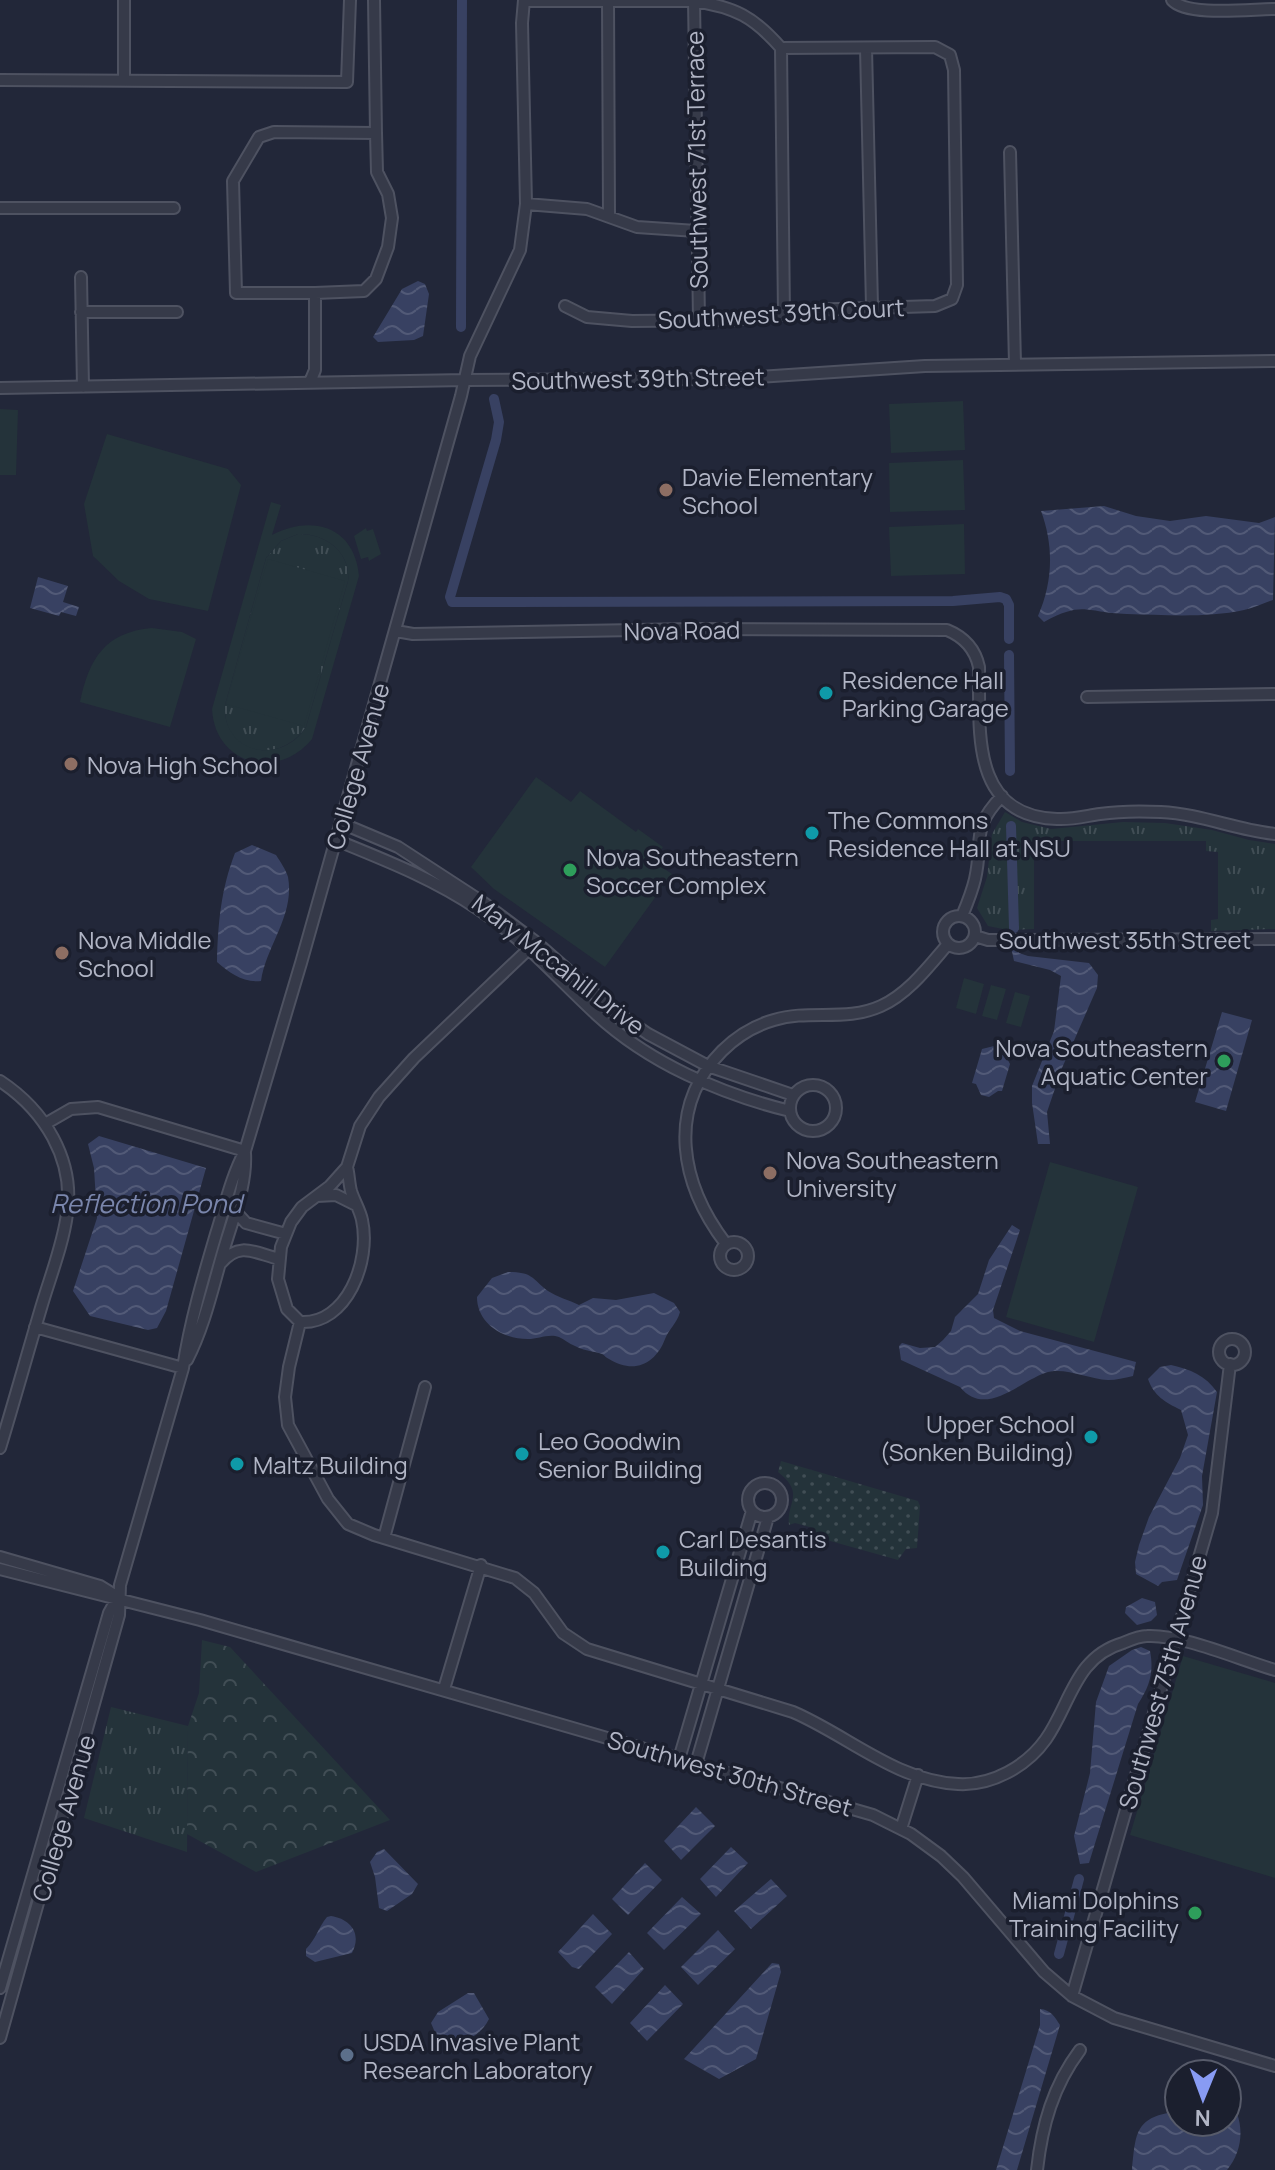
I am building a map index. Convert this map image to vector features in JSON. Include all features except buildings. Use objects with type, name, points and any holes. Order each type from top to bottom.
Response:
[{"type":"street","points":[[124,0],[124,80]]},
{"type":"street","points":[[0,80],[347,82],[350,0]]},
{"type":"street","points":[[374,0],[377,172],[388,194],[392,218],[388,247],[376,279],[364,291],[236,293],[233,181],[259,137],[274,132],[376,133]]},
{"type":"street","points":[[524,0],[694,1],[720,5],[744,14],[765,30],[781,48],[784,315]]},
{"type":"street","name":"College Avenue","points":[[0,1988],[109,1613],[118,1597],[183,1368],[188,1335],[205,1273],[236,1168],[245,1151],[341,823],[466,380],[470,356],[520,250],[526,204],[524,0]]},
{"type":"street","points":[[1172,0],[1177,5],[1197,10],[1275,9]]},
{"type":"street","points":[[608,1],[609,216]]},
{"type":"street","name":"Southwest 71st Terrace","points":[[694,1],[699,319]]},
{"type":"street","name":"Southwest 39th Court","points":[[565,306],[587,317],[609,320],[735,320],[806,310],[935,306],[952,299],[957,285],[954,70],[950,55],[935,47],[866,48]]},
{"type":"street","points":[[781,48],[866,48],[872,306]]},
{"type":"street","points":[[1010,152],[1015,364]]},
{"type":"street","points":[[526,204],[587,209],[637,227],[696,231]]},
{"type":"street","points":[[0,208],[174,208]]},
{"type":"street","points":[[81,277],[83,387]]},
{"type":"street","points":[[310,382],[315,370],[315,293]]},
{"type":"street","points":[[81,312],[177,312]]},
{"type":"street","name":"Southwest 39th Street","points":[[0,388],[728,379],[925,366],[1275,361]]},
{"type":"street","name":"Nova Road","points":[[396,631],[413,634],[938,629],[953,633],[965,640],[976,654],[983,761],[990,780],[1002,796]]},
{"type":"street","points":[[1087,697],[1275,694]]},
{"type":"street","points":[[962,916],[975,879],[980,827],[984,817],[1002,796],[1028,813],[1041,817],[1070,819],[1110,813],[1161,812],[1210,818],[1275,834]]},
{"type":"street","name":"Mary Mccahill Drive","points":[[341,823],[418,859],[648,1034],[708,1066],[793,1095]]},
{"type":"street","name":"Mary Mccahill Drive","points":[[336,840],[410,871],[478,909],[533,945],[595,1013],[660,1060],[700,1080],[790,1111]]},
{"type":"street","points":[[410,871],[418,859]]},
{"type":"street","points":[[962,916],[972,921],[975,936],[964,948],[958,949],[948,944],[943,935],[945,925],[952,918],[962,916]]},
{"type":"street","name":"Southwest 35th Street","points":[[975,936],[988,940],[1275,939]]},
{"type":"street","points":[[726,1244],[696,1197],[686,1154],[686,1122],[708,1066],[742,1034],[771,1020],[800,1015],[848,1016],[882,1006],[911,984],[948,944]]},
{"type":"street","points":[[347,1167],[362,1219],[361,1261],[349,1294],[332,1315],[316,1323],[300,1322],[287,1309],[278,1279],[279,1259],[286,1234],[297,1212],[330,1186],[347,1167],[360,1126],[379,1097],[414,1058],[533,945]]},
{"type":"street","points":[[0,1081],[23,1096],[60,1150],[67,1174],[68,1199],[67,1216],[0,1448]]},
{"type":"street","points":[[804,1086],[825,1088],[834,1099],[835,1113],[828,1125],[815,1131],[801,1128],[790,1111],[793,1095],[804,1086]]},
{"type":"street","points":[[45,1124],[71,1109],[98,1107],[245,1151]]},
{"type":"street","name":"College Avenue","points":[[183,1368],[199,1338],[246,1170],[245,1151]]},
{"type":"street","points":[[317,1196],[336,1195],[356,1205]]},
{"type":"street","points":[[235,1211],[246,1223],[286,1234]]},
{"type":"street","points":[[220,1264],[229,1254],[240,1249],[279,1259]]},
{"type":"street","points":[[300,1322],[285,1397],[288,1425],[328,1499],[348,1524],[384,1538],[481,1565],[525,1584],[543,1603],[563,1633],[587,1649],[818,1723],[865,1752],[918,1775],[959,1784],[979,1783],[1009,1772],[1045,1740],[1077,1679],[1098,1654],[1145,1636],[1174,1639],[1275,1670]]},
{"type":"street","points":[[35,1327],[183,1368]]},
{"type":"street","name":"Southwest 75th Avenue","points":[[1072,1996],[1212,1513],[1230,1364]]},
{"type":"street","points":[[384,1538],[425,1387]]},
{"type":"street","points":[[679,1759],[752,1511],[748,1501],[751,1491],[759,1484],[769,1484],[779,1490],[783,1501],[778,1512],[768,1517],[752,1511]]},
{"type":"street","points":[[696,1764],[768,1517]]},
{"type":"street","points":[[0,1557],[100,1586],[118,1597]]},
{"type":"street","points":[[444,1689],[481,1565]]},
{"type":"street","points":[[0,1569],[118,1597]]},
{"type":"street","name":"College Avenue","points":[[0,2038],[115,1630],[119,1615],[118,1597]]},
{"type":"street","name":"Southwest 30th Street","points":[[118,1597],[873,1815],[901,1829],[941,1856],[963,1877],[1044,1972],[1072,1996],[1114,2018],[1275,2066]]},
{"type":"street","points":[[901,1829],[918,1775]]},
{"type":"street","points":[[1037,2170],[1047,2113],[1067,2068],[1080,2050]]},
{"type":"green space","points":[[963,401],[965,450],[891,453],[889,404]]},
{"type":"green space","points":[[0,409],[18,410],[16,475],[0,475]]},
{"type":"green space","points":[[107,434],[228,469],[241,485],[208,611],[149,599],[119,581],[93,556],[84,504]]},
{"type":"green space","points":[[963,460],[965,510],[890,512],[889,463]]},
{"type":"green space","points":[[271,502],[281,505],[272,535],[301,526],[329,529],[349,546],[356,559],[359,576],[312,739],[298,752],[282,760],[266,763],[250,761],[224,743],[216,728],[212,709]],"holes":[[[298,534],[326,541],[341,553],[348,571],[348,581],[306,727],[282,747],[255,749],[233,735],[227,722],[225,705],[266,558],[281,541]]]},
{"type":"green space","points":[[964,524],[965,574],[891,576],[889,527]]},
{"type":"green space","points":[[366,528],[367,531],[373,529],[381,554],[369,561],[368,557],[361,559],[354,536]]},
{"type":"green space","points":[[298,534],[318,537],[334,546],[345,561],[348,581],[306,727],[282,747],[254,749],[242,744],[233,735],[227,722],[225,705],[266,558],[281,541]]},
{"type":"green space","points":[[268,559],[345,581],[304,726],[226,704]]},
{"type":"green space","points":[[152,628],[182,632],[196,639],[170,727],[80,702],[88,673],[102,650],[122,635]]},
{"type":"green space","name":"Nova Southeastern Soccer Complex","points":[[536,777],[571,802],[580,791],[636,832],[638,829],[663,847],[653,861],[672,874],[605,967],[494,889],[471,867]]},
{"type":"green space","points":[[1005,812],[1022,822],[1051,829],[1123,822],[1165,823],[1275,844],[1275,929],[1211,931],[1211,920],[1218,919],[1218,852],[1206,851],[1206,841],[1044,841],[1044,853],[1034,854],[1034,929],[1008,930],[988,926],[977,908],[987,877],[992,834]]},
{"type":"green space","points":[[964,978],[984,984],[976,1014],[956,1008]]},
{"type":"green space","points":[[991,985],[1006,989],[997,1020],[982,1016]]},
{"type":"green space","points":[[1015,992],[1030,996],[1021,1027],[1006,1023]]},
{"type":"green space","points":[[1050,1162],[1138,1187],[1094,1342],[1006,1317]]},
{"type":"green space","points":[[781,1461],[918,1501],[917,1548],[906,1549],[898,1560],[816,1537],[813,1528],[795,1523],[789,1525],[793,1492],[778,1472]]},
{"type":"green space","points":[[202,1640],[230,1647],[390,1820],[256,1872],[187,1834],[188,1726],[199,1693]]},
{"type":"green space","points":[[1183,1656],[1275,1683],[1275,1878],[1130,1835]]},
{"type":"green space","points":[[111,1707],[188,1726],[187,1852],[84,1818]]},
{"type":"water","points":[[418,281],[425,284],[429,294],[423,336],[414,340],[378,342],[373,337],[402,289]]},
{"type":"water","points":[[1104,506],[1136,516],[1170,521],[1206,516],[1259,523],[1275,517],[1273,600],[1230,613],[1201,615],[1127,614],[1085,609],[1068,611],[1044,622],[1038,616],[1047,590],[1050,551],[1041,511]]},
{"type":"water","points":[[38,577],[68,586],[63,602],[79,607],[76,616],[61,612],[59,616],[30,608]]},
{"type":"water","points":[[252,845],[276,855],[287,874],[289,891],[284,917],[261,981],[243,979],[217,962],[221,906],[230,866],[235,853]]},
{"type":"water","points":[[1011,947],[1019,947],[1019,953],[1028,956],[1089,963],[1098,975],[1097,988],[1062,1068],[1047,1112],[1050,1144],[1038,1144],[1032,1086],[1054,1031],[1061,976],[1014,961]]},
{"type":"water","name":"Nova Southeastern Aquatic Center","points":[[1222,1012],[1252,1020],[1226,1111],[1195,1102]]},
{"type":"water","points":[[994,1046],[1002,1049],[1010,1064],[1002,1091],[989,1097],[981,1095],[976,1084],[972,1083],[982,1049]]},
{"type":"water","name":"Reflection Pond","points":[[99,1136],[206,1168],[166,1311],[157,1328],[148,1330],[90,1316],[73,1291],[97,1218],[94,1168],[88,1144]]},
{"type":"water","points":[[1012,1225],[1020,1230],[993,1310],[994,1318],[1020,1331],[1136,1362],[1133,1376],[1108,1380],[1052,1371],[1002,1395],[980,1399],[901,1360],[899,1346],[902,1343],[920,1348],[935,1347],[951,1331],[955,1317],[978,1294],[989,1260]]},
{"type":"water","points":[[508,1272],[527,1275],[552,1293],[579,1305],[593,1298],[616,1300],[654,1293],[674,1303],[680,1312],[656,1354],[643,1364],[627,1366],[559,1337],[518,1338],[493,1328],[481,1315],[477,1297],[492,1278]]},
{"type":"water","points":[[1171,1365],[1197,1374],[1217,1392],[1202,1476],[1203,1505],[1177,1580],[1162,1582],[1158,1586],[1136,1574],[1135,1562],[1149,1517],[1180,1458],[1188,1435],[1181,1410],[1161,1398],[1148,1379],[1160,1367]]},
{"type":"water","points":[[1142,1598],[1155,1602],[1157,1615],[1151,1621],[1137,1625],[1125,1613],[1126,1607]]},
{"type":"water","points":[[1141,1647],[1150,1651],[1150,1679],[1138,1704],[1089,1863],[1080,1864],[1074,1836],[1090,1773],[1096,1702],[1109,1666]]},
{"type":"water","points":[[696,1807],[715,1826],[681,1860],[664,1841]]},
{"type":"water","points":[[731,1847],[748,1863],[716,1897],[700,1879]]},
{"type":"water","points":[[384,1849],[418,1884],[412,1894],[387,1911],[379,1908],[370,1862],[377,1852]]},
{"type":"water","points":[[645,1863],[662,1880],[628,1915],[612,1899]]},
{"type":"water","points":[[771,1879],[787,1896],[751,1929],[734,1911]]},
{"type":"water","points":[[682,1897],[701,1914],[664,1950],[647,1933]]},
{"type":"water","points":[[593,1914],[612,1934],[579,1969],[572,1967],[558,1952]]},
{"type":"water","points":[[327,1917],[344,1920],[353,1928],[355,1946],[352,1953],[315,1962],[306,1956],[306,1949]]},
{"type":"water","points":[[718,1930],[735,1949],[698,1985],[681,1967]]},
{"type":"water","points":[[629,1952],[644,1969],[612,2004],[595,1987]]},
{"type":"water","points":[[772,1963],[779,1964],[781,1972],[756,2059],[719,2079],[684,2059]]},
{"type":"water","points":[[665,1985],[683,2004],[647,2041],[630,2023]]},
{"type":"water","points":[[468,1993],[474,1993],[489,2019],[485,2026],[473,2036],[460,2041],[437,2037],[431,2023],[438,2012]]},
{"type":"water","points":[[1040,2009],[1050,2012],[1060,2025],[1017,2170],[996,2170],[1040,2025]]},
{"type":"water","points":[[1163,2115],[1163,2138],[1240,2138],[1233,2161],[1227,2170],[1132,2170],[1140,2128],[1154,2117]]},
{"type":"waterway","points":[[461,327],[462,0]]},
{"type":"waterway","points":[[494,399],[499,422],[496,440],[450,597],[452,602],[953,601],[1000,597],[1006,599],[1009,605],[1009,639]]},
{"type":"waterway","points":[[1009,655],[1010,771]]},
{"type":"waterway","points":[[1011,826],[1014,928]]},
{"type":"waterway","points":[[1059,1954],[1079,1879]]},
{"type":"place","name":"Davie Elementary School","points":[[666,490]]},
{"type":"place","name":"Residence Hall Parking Garage","points":[[826,693]]},
{"type":"place","name":"Nova High School","points":[[71,764]]},
{"type":"place","name":"The Commons Residence Hall at NSU","points":[[812,833]]},
{"type":"place","name":"Nova Southeastern Soccer Complex","points":[[570,870]]},
{"type":"place","name":"Nova Middle School","points":[[62,953]]},
{"type":"place","name":"Nova Southeastern Aquatic Center","points":[[1224,1061]]},
{"type":"place","name":"Nova Southeastern University","points":[[770,1173]]},
{"type":"place","name":"Upper School (Sonken Building)","points":[[1091,1437]]},
{"type":"place","name":"Leo Goodwin Senior Building","points":[[522,1454]]},
{"type":"place","name":"Maltz Building","points":[[237,1464]]},
{"type":"place","name":"Carl Desantis Building","points":[[663,1552]]},
{"type":"place","name":"Miami Dolphins Training Facility","points":[[1195,1913]]},
{"type":"place","name":"USDA Invasive Plant Research Laboratory","points":[[347,2055]]}]
